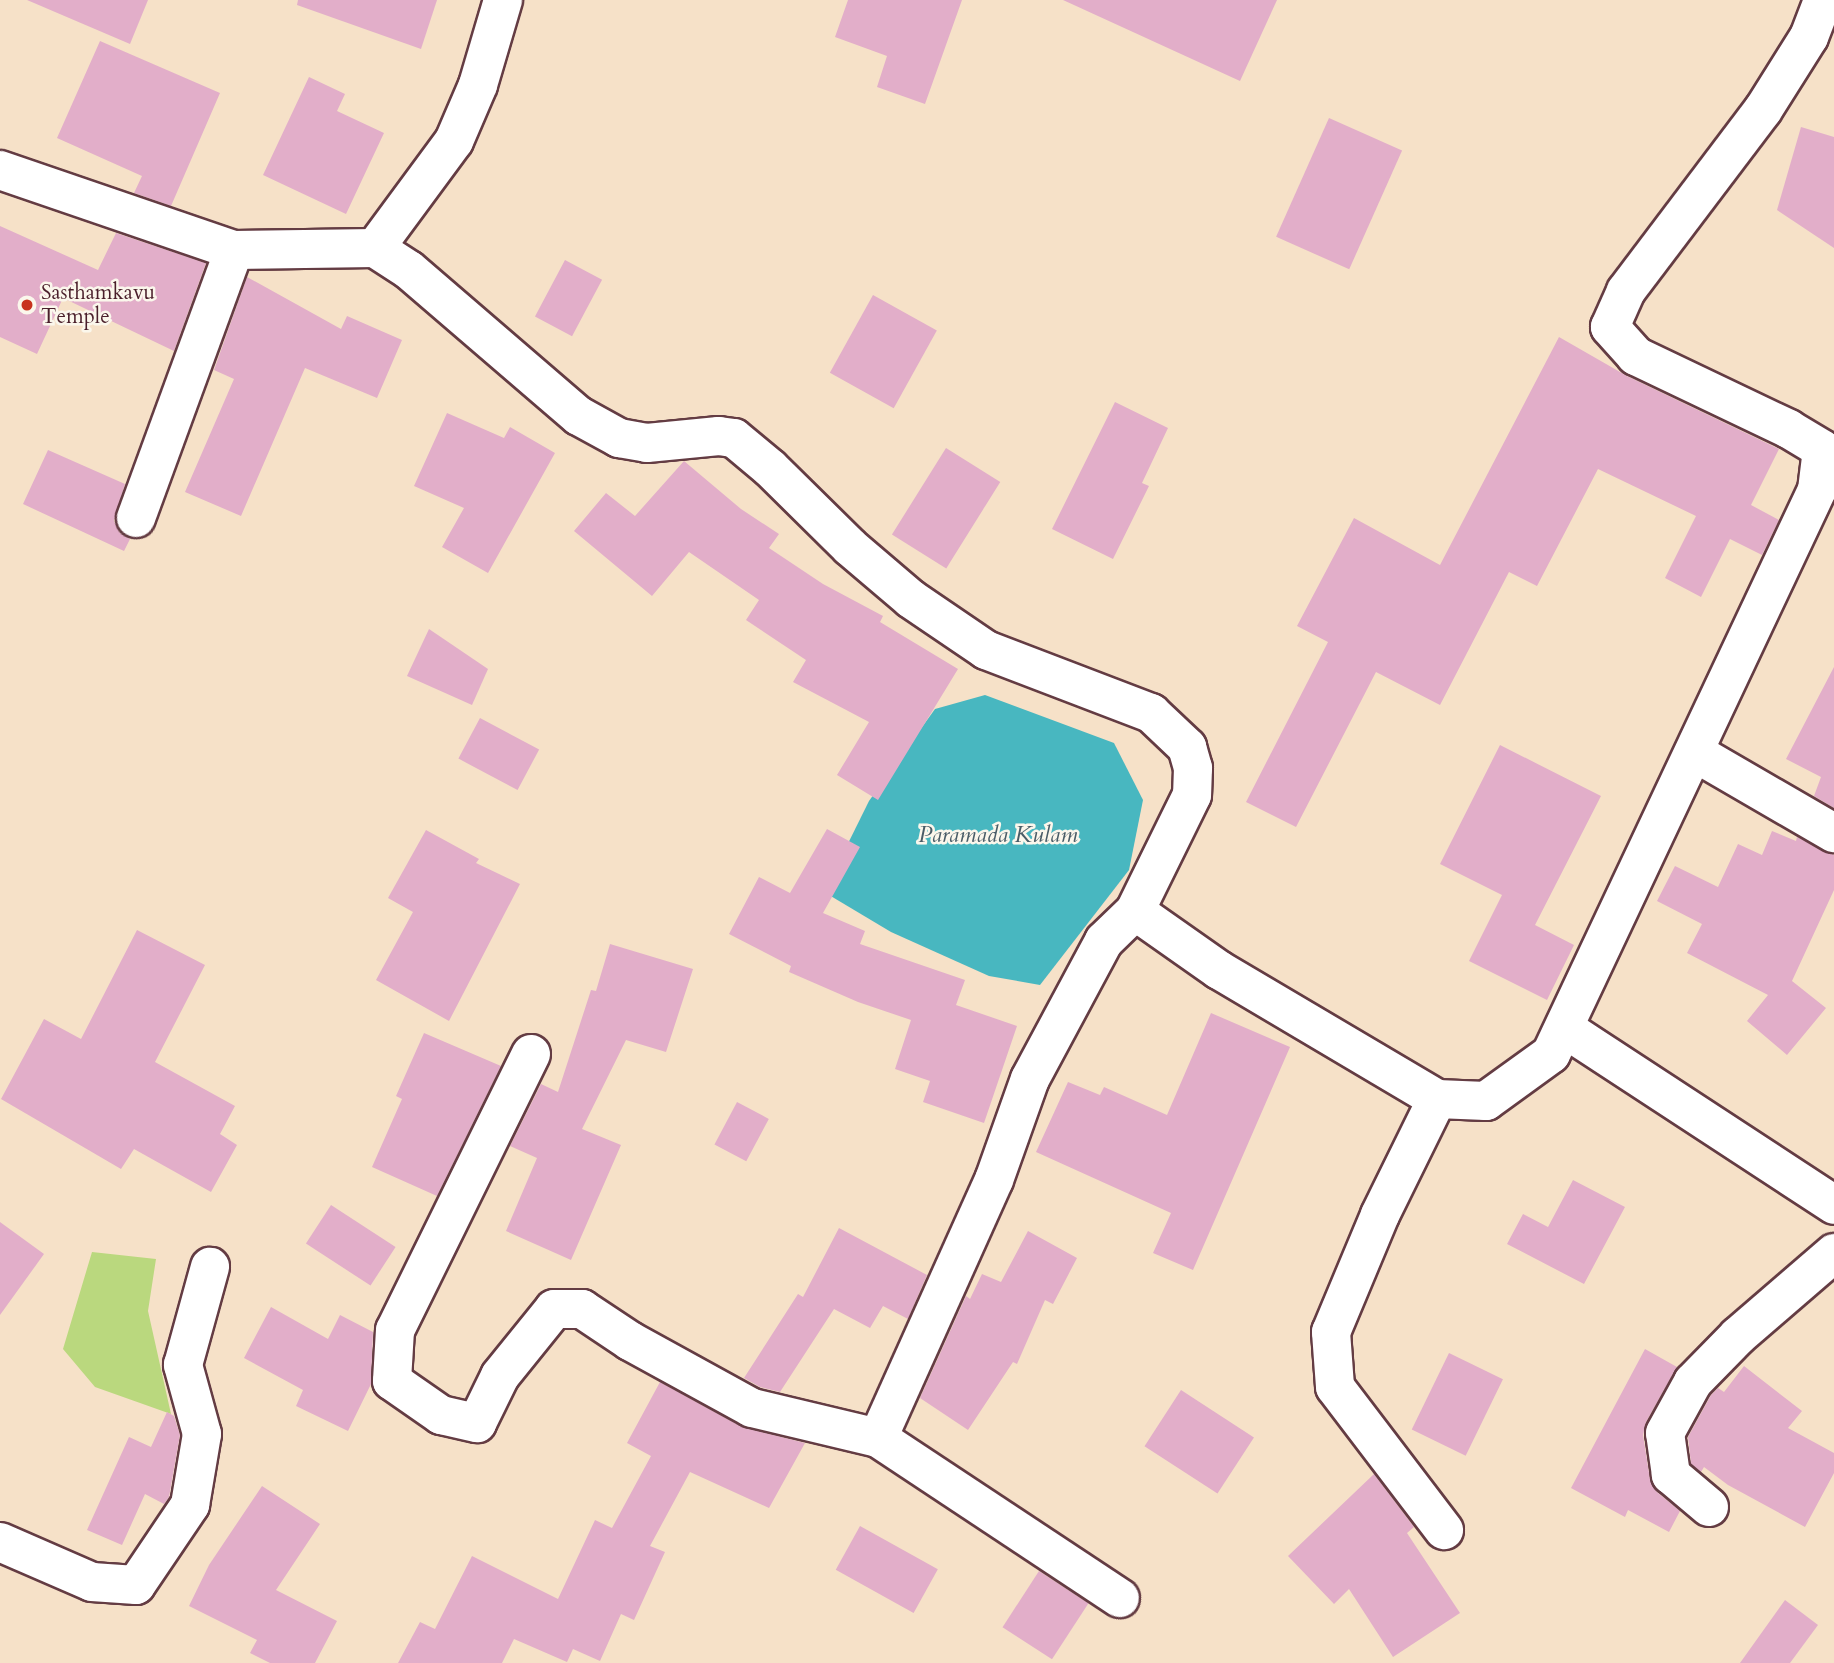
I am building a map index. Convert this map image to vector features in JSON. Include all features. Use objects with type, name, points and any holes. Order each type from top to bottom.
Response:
[{"type":"street","points":[[374,248],[454,141],[478,85],[503,0]]},
{"type":"street","points":[[1135,911],[1219,970],[1437,1100],[1486,1101],[1551,1054],[1817,490],[1822,449],[1789,429],[1636,356],[1610,327],[1626,291],[1763,110],[1809,37],[1823,0]]},
{"type":"street","points":[[0,170],[234,250],[374,248],[409,270],[579,416],[619,438],[647,443],[719,436],[734,438],[770,468],[850,547],[911,599],[986,650],[1151,713],[1187,747],[1193,768],[1192,795],[1135,911],[1104,941],[1030,1079],[994,1180],[878,1438]]},
{"type":"street","points":[[136,517],[234,250]]},
{"type":"street","points":[[1694,752],[1834,833]]},
{"type":"street","points":[[1564,1028],[1834,1205]]},
{"type":"street","points":[[531,1054],[395,1330],[392,1381],[441,1415],[477,1423],[500,1376],[554,1309],[582,1309],[630,1341],[752,1409],[878,1438],[1120,1598]]},
{"type":"street","points":[[1437,1100],[1380,1215],[1331,1332],[1335,1387],[1444,1530]]},
{"type":"street","points":[[1709,1507],[1671,1475],[1665,1433],[1693,1382],[1738,1336],[1834,1254]]},
{"type":"street","points":[[0,1542],[92,1582],[135,1585],[190,1505],[202,1434],[183,1365],[210,1267]]},
{"type":"green space","points":[[92,1252],[156,1259],[148,1311],[171,1414],[95,1387],[63,1349]]},
{"type":"water","name":"Paramada Kulam","points":[[985,695],[1114,743],[1143,800],[1129,870],[1040,985],[989,976],[891,932],[824,892],[869,801],[935,709]]},
{"type":"building","points":[[27,0],[148,0],[130,44]]},
{"type":"building","points":[[298,0],[437,0],[421,49],[297,5]]},
{"type":"building","points":[[848,0],[962,0],[925,104],[877,87],[887,56],[835,37]]},
{"type":"building","points":[[1063,0],[1277,0],[1240,81]]},
{"type":"building","points":[[100,41],[220,93],[171,206],[134,193],[142,176],[57,138]]},
{"type":"building","points":[[309,77],[345,94],[337,111],[384,133],[346,214],[263,175]]},
{"type":"building","points":[[1329,118],[1402,151],[1349,269],[1276,237]]},
{"type":"building","points":[[1801,127],[1834,137],[1834,248],[1777,210]]},
{"type":"building","points":[[0,226],[98,270],[116,233],[206,263],[174,351],[63,298],[37,354],[0,337]]},
{"type":"building","points":[[565,260],[602,280],[572,336],[535,317]]},
{"type":"building","points":[[247,277],[341,329],[347,316],[402,340],[377,398],[305,368],[241,516],[185,492],[234,379],[214,370]]},
{"type":"building","points":[[873,295],[937,330],[894,408],[830,373]]},
{"type":"building","points":[[1559,337],[1627,376],[1779,449],[1751,505],[1779,520],[1762,555],[1730,539],[1701,597],[1665,578],[1696,516],[1598,469],[1537,586],[1509,572],[1440,705],[1376,672],[1296,827],[1246,802],[1328,642],[1297,626],[1354,518],[1440,565]]},
{"type":"building","points":[[1115,402],[1168,428],[1142,483],[1149,486],[1113,559],[1052,529]]},
{"type":"building","points":[[447,413],[504,438],[510,427],[555,453],[488,573],[442,547],[464,508],[414,486]]},
{"type":"building","points":[[946,448],[1000,482],[946,568],[892,535]]},
{"type":"building","points":[[48,450],[125,484],[114,521],[120,533],[130,539],[124,551],[23,504]]},
{"type":"building","points":[[684,461],[741,509],[779,534],[769,548],[823,584],[883,616],[880,622],[958,669],[878,800],[837,775],[869,722],[793,682],[806,660],[746,620],[759,600],[689,552],[652,596],[574,531],[606,493],[635,516]]},
{"type":"building","points":[[429,629],[488,669],[472,705],[407,676]]},
{"type":"building","points":[[1834,667],[1834,808],[1814,796],[1821,777],[1786,759]]},
{"type":"building","points":[[480,718],[539,749],[518,790],[458,759]]},
{"type":"building","points":[[1500,745],[1601,796],[1535,925],[1574,945],[1547,1000],[1469,961],[1502,895],[1440,864]]},
{"type":"building","points":[[827,829],[860,847],[823,913],[865,931],[860,944],[965,980],[956,1005],[1017,1026],[984,1123],[923,1102],[930,1081],[895,1069],[911,1020],[858,1002],[789,972],[791,966],[729,934],[759,877],[790,893]]},
{"type":"building","points":[[426,830],[479,859],[476,863],[520,884],[449,1021],[376,980],[413,912],[388,898]]},
{"type":"building","points":[[1772,831],[1796,841],[1797,837],[1834,855],[1834,890],[1792,981],[1826,1008],[1787,1055],[1747,1021],[1768,995],[1687,953],[1702,924],[1657,901],[1675,866],[1718,887],[1738,844],[1762,855]]},
{"type":"building","points":[[137,930],[205,965],[155,1062],[235,1106],[220,1134],[237,1145],[211,1192],[134,1149],[121,1169],[1,1099],[44,1019],[81,1039]]},
{"type":"building","points":[[610,944],[693,969],[666,1052],[626,1040],[582,1129],[621,1145],[571,1260],[506,1231],[537,1158],[510,1146],[541,1084],[558,1092],[591,990],[596,991]]},
{"type":"building","points":[[1211,1013],[1290,1047],[1193,1270],[1153,1253],[1171,1213],[1036,1152],[1068,1082],[1100,1095],[1104,1087],[1167,1115]]},
{"type":"building","points":[[424,1033],[501,1066],[437,1196],[372,1167],[402,1099],[396,1096]]},
{"type":"building","points":[[737,1102],[769,1119],[746,1161],[714,1144]]},
{"type":"building","points":[[1573,1180],[1625,1207],[1584,1284],[1507,1244],[1523,1214],[1548,1227]]},
{"type":"building","points":[[331,1205],[396,1247],[371,1286],[306,1244]]},
{"type":"building","points":[[0,1222],[44,1254],[0,1315]]},
{"type":"building","points":[[839,1228],[927,1275],[908,1319],[883,1306],[870,1328],[834,1309],[780,1392],[760,1387],[744,1378],[798,1294],[803,1297]]},
{"type":"building","points":[[1028,1231],[1077,1258],[1053,1304],[1045,1300],[1017,1364],[1013,1362],[968,1430],[920,1398],[966,1296],[970,1299],[982,1274],[1001,1282]]},
{"type":"building","points":[[271,1307],[328,1339],[340,1315],[373,1332],[371,1384],[348,1431],[296,1406],[303,1390],[244,1358]]},
{"type":"building","points":[[1645,1349],[1677,1367],[1646,1422],[1643,1435],[1650,1479],[1657,1492],[1680,1511],[1669,1532],[1628,1510],[1625,1517],[1571,1488]]},
{"type":"building","points":[[1449,1353],[1503,1379],[1466,1456],[1412,1429]]},
{"type":"building","points":[[1744,1366],[1802,1411],[1788,1428],[1834,1453],[1834,1473],[1805,1527],[1728,1485],[1704,1467],[1701,1472],[1691,1464],[1688,1437],[1711,1395],[1718,1388],[1724,1392]]},
{"type":"building","points":[[660,1382],[742,1427],[805,1443],[769,1508],[690,1472],[650,1546],[665,1552],[634,1620],[621,1614],[600,1661],[573,1649],[567,1662],[514,1639],[502,1663],[398,1663],[420,1622],[435,1629],[472,1556],[558,1599],[595,1520],[612,1528],[651,1456],[627,1443]]},
{"type":"building","points":[[1181,1390],[1254,1437],[1217,1494],[1145,1446]]},
{"type":"building","points":[[167,1412],[174,1416],[180,1435],[169,1497],[164,1504],[145,1494],[122,1545],[87,1530],[129,1437],[151,1447]]},
{"type":"building","points":[[1374,1474],[1414,1527],[1407,1533],[1460,1613],[1393,1657],[1349,1589],[1334,1604],[1288,1556]]},
{"type":"building","points":[[262,1486],[320,1524],[276,1590],[337,1621],[315,1663],[270,1663],[250,1653],[257,1640],[189,1606],[209,1565]]},
{"type":"building","points":[[860,1526],[938,1569],[914,1613],[836,1570]]},
{"type":"building","points":[[1039,1571],[1088,1603],[1052,1659],[1003,1627]]},
{"type":"building","points":[[1785,1600],[1818,1625],[1790,1663],[1740,1663]]},
{"type":"place","name":"Sasthamkavu Temple","points":[[27,305]]}]
